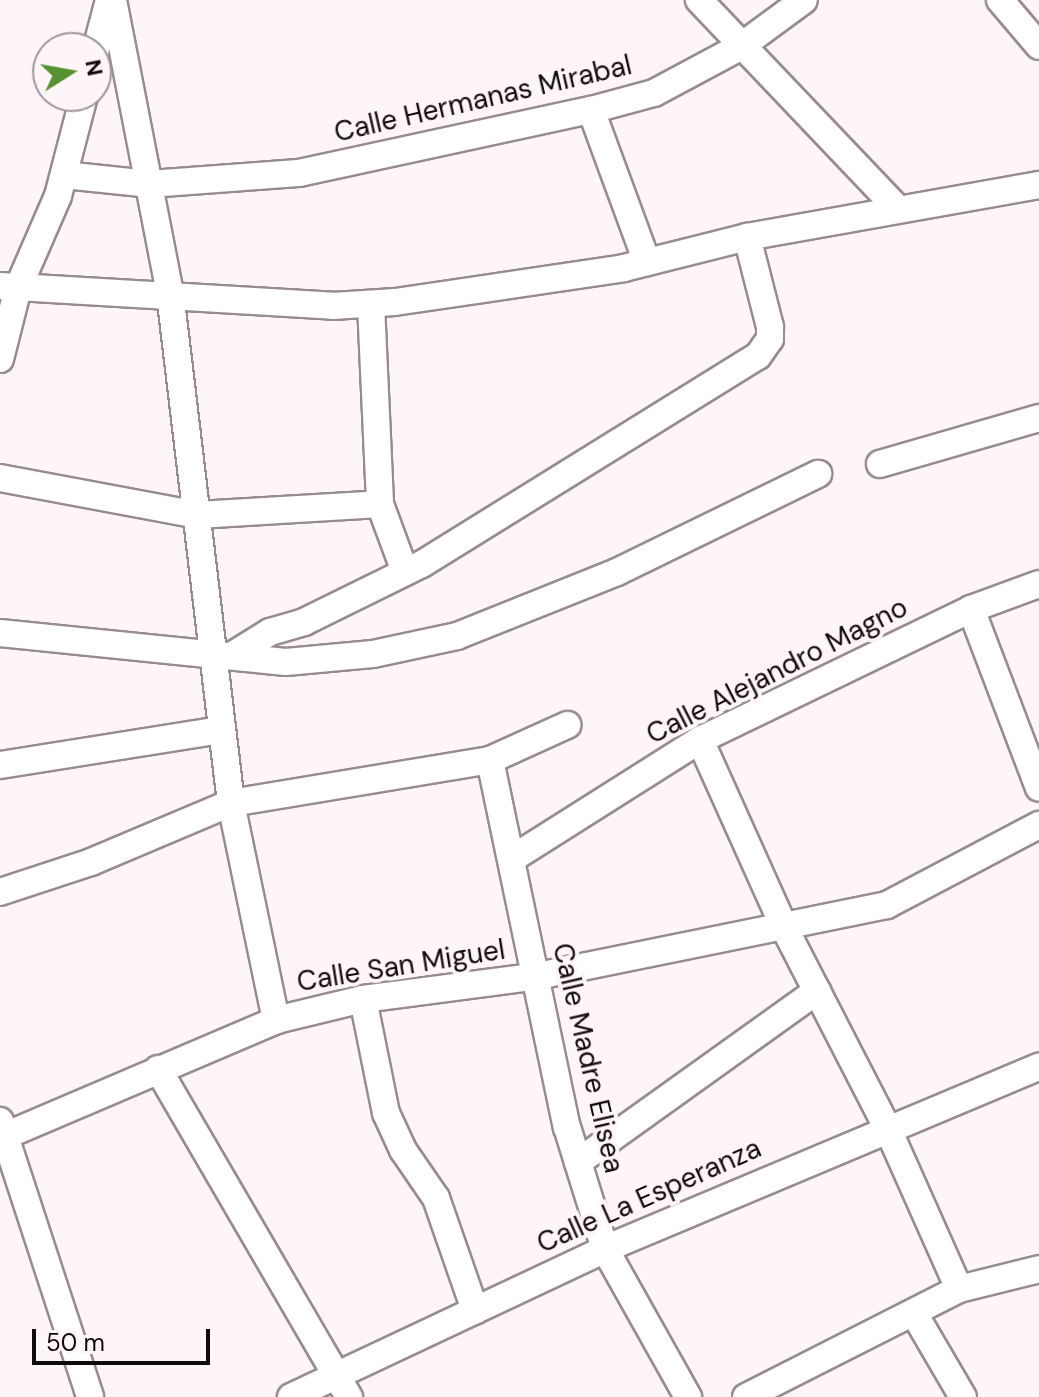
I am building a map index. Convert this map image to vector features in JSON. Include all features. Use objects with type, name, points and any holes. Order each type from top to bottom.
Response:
[{"type":"street","points":[[101,32],[111,0]]},
{"type":"street","points":[[111,0],[170,293],[197,515],[222,654],[221,730],[231,803],[276,1020]]},
{"type":"street","points":[[699,0],[740,47],[898,209]]},
{"type":"street","name":"Calle Hermanas Mirabal","points":[[64,175],[149,184],[299,173],[591,110],[654,93],[740,47],[804,0]]},
{"type":"street","points":[[1000,0],[1039,46]]},
{"type":"street","points":[[591,110],[647,262]]},
{"type":"street","points":[[0,359],[9,287],[64,175],[80,112]]},
{"type":"street","points":[[9,287],[371,304],[647,262],[747,237],[1039,185]]},
{"type":"street","points":[[222,654],[270,632],[304,622],[405,572],[758,356],[770,339],[770,327],[747,237]]},
{"type":"street","points":[[371,304],[380,504],[405,572]]},
{"type":"street","points":[[880,464],[1039,418]]},
{"type":"street","points":[[0,633],[286,662],[373,654],[457,636],[617,572],[818,474]]},
{"type":"street","points":[[0,478],[197,515],[380,504]]},
{"type":"street","name":"Calle Alejandro Magno","points":[[513,858],[700,740],[971,609],[1039,584]]},
{"type":"street","points":[[971,609],[1039,788]]},
{"type":"street","points":[[0,892],[91,862],[231,803],[490,760],[567,725]]},
{"type":"street","points":[[0,765],[221,730]]},
{"type":"street","points":[[700,740],[784,927],[887,1127],[959,1289]]},
{"type":"street","name":"Calle Madre Elisea","points":[[490,760],[513,858],[533,977],[578,1162],[605,1249],[688,1397]]},
{"type":"street","name":"Calle San Miguel","points":[[2,1132],[276,1020],[363,999],[533,977],[887,905],[1039,825]]},
{"type":"street","points":[[578,1162],[817,991]]},
{"type":"street","points":[[363,999],[386,1113],[403,1150],[436,1198],[475,1310]]},
{"type":"street","name":"Calle La Esperanza","points":[[291,1397],[342,1387],[475,1310],[605,1249],[887,1127],[1039,1067]]},
{"type":"street","points":[[158,1069],[342,1387]]},
{"type":"street","points":[[2,1132],[90,1397]]},
{"type":"street","points":[[746,1397],[915,1315],[959,1289],[1039,1269]]},
{"type":"street","points":[[915,1315],[963,1397]]}]
